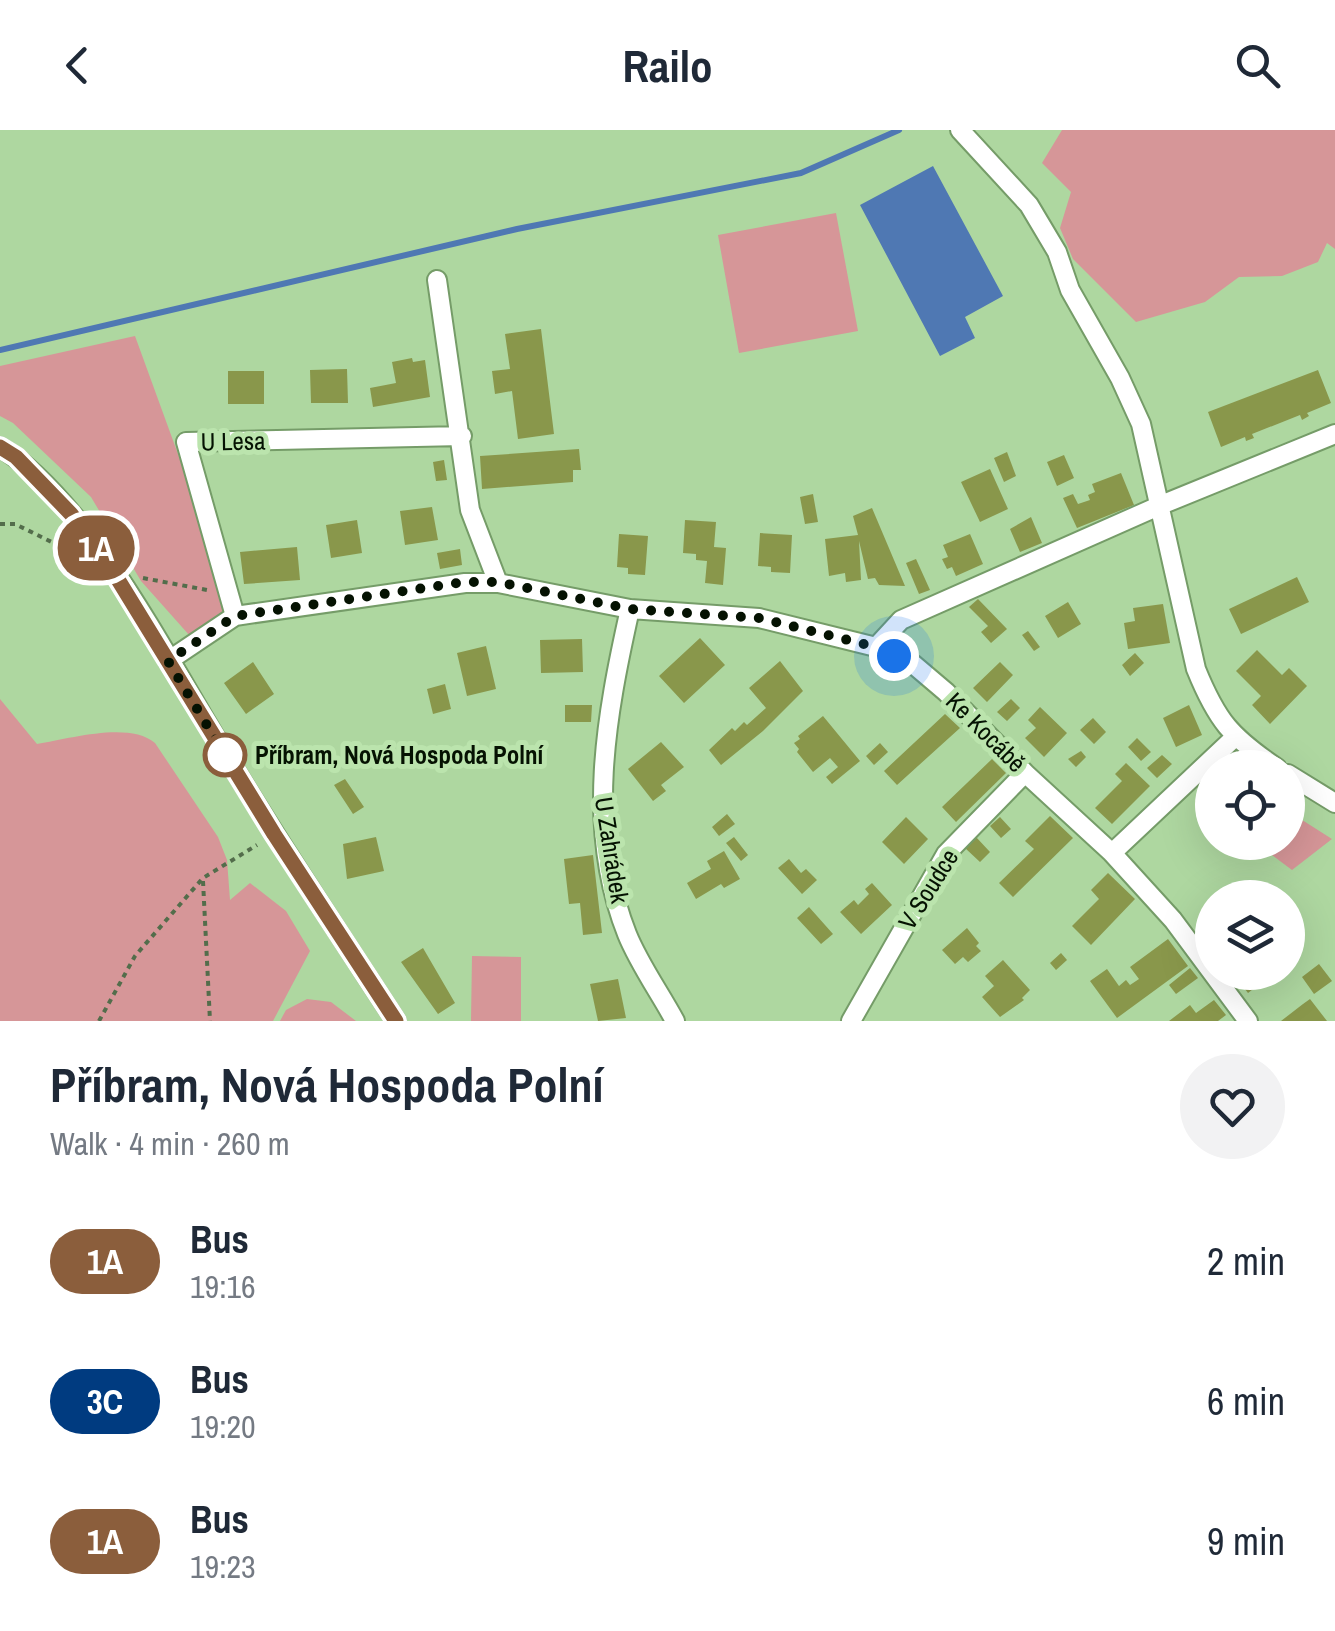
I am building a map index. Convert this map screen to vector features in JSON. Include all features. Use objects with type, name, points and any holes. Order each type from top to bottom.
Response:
[{"type":"street","points":[[960,130],[1029,205],[1057,252],[1070,290],[1120,378],[1141,424],[1196,669],[1211,706],[1234,738],[1251,750]]},
{"type":"street","points":[[437,280],[470,510],[498,582]]},
{"type":"street","points":[[876,647],[901,620],[1161,505],[1335,434]]},
{"type":"street","name":"U Lesa","points":[[235,616],[186,442],[462,436]]},
{"type":"street","points":[[0,448],[16,457],[71,514],[114,573],[274,834],[396,1021]]},
{"type":"street","name":"Ke Kocábě","points":[[168,661],[235,616],[465,582],[498,582],[630,609],[759,618],[876,647],[913,664],[946,692],[1025,773],[1112,853],[1174,920],[1248,1021]]},
{"type":"street","name":"U Zahrádek","points":[[630,609],[609,706],[601,803],[612,880],[627,934],[675,1021]]},
{"type":"street","points":[[1112,853],[1234,738]]},
{"type":"street","name":"V Soudce","points":[[851,1021],[946,854],[1025,773]]},
{"type":"street","points":[[1305,784],[1335,803]]},
{"type":"path","points":[[0,524],[15,524],[81,556]]},
{"type":"path","points":[[114,573],[228,594]]},
{"type":"path","points":[[99,1021],[135,956],[202,878],[274,834]]},
{"type":"path","points":[[202,878],[210,1021]]},
{"type":"shaded area","points":[[1062,130],[1335,130],[1335,249],[1327,243],[1318,262],[1282,276],[1239,277],[1205,302],[1136,322],[1073,259],[1060,228],[1071,192],[1042,163]]},
{"type":"shaded area","points":[[836,213],[858,331],[739,353],[718,235]]},
{"type":"shaded area","points":[[135,336],[202,520],[223,611],[190,636],[141,581],[91,497],[13,423],[0,416],[0,366]]},
{"type":"shaded area","points":[[0,699],[37,744],[115,732],[130,733],[155,743],[218,837],[227,860],[230,900],[250,883],[286,911],[310,951],[273,1021],[0,1021]]},
{"type":"shaded area","points":[[1305,822],[1332,839],[1305,860]]},
{"type":"shaded area","points":[[1279,860],[1305,860],[1292,870]]},
{"type":"shaded area","points":[[472,956],[521,957],[521,1021],[471,1021]]},
{"type":"shaded area","points":[[307,999],[331,1002],[356,1021],[280,1021],[286,1010]]},
{"type":"water","points":[[933,166],[1003,296],[965,317],[975,338],[940,356],[860,205]]},
{"type":"building","points":[[541,329],[554,434],[518,439],[512,391],[495,394],[492,371],[510,369],[505,334]]},
{"type":"building","points":[[412,358],[413,362],[425,360],[430,397],[373,407],[370,388],[396,383],[392,362]]},
{"type":"building","points":[[347,369],[348,403],[311,403],[310,370]]},
{"type":"building","points":[[1318,370],[1331,403],[1307,413],[1309,416],[1302,420],[1300,415],[1252,434],[1254,438],[1246,441],[1245,437],[1221,447],[1208,412]]},
{"type":"building","points":[[228,371],[264,371],[264,404],[228,404]]},
{"type":"building","points":[[579,449],[581,470],[573,470],[573,482],[482,489],[480,456]]},
{"type":"building","points":[[1007,452],[1016,476],[1004,482],[994,458]]},
{"type":"building","points":[[1064,455],[1074,478],[1057,486],[1047,462]]},
{"type":"building","points":[[444,460],[447,480],[436,481],[433,462]]},
{"type":"building","points":[[990,469],[1008,509],[980,522],[961,482]]},
{"type":"building","points":[[1121,473],[1134,505],[1077,528],[1063,498],[1073,494],[1078,504],[1090,500],[1088,495],[1095,492],[1092,484]]},
{"type":"building","points":[[813,494],[818,522],[805,524],[800,497]]},
{"type":"building","points":[[432,507],[438,540],[405,545],[400,511]]},
{"type":"building","points":[[872,508],[905,586],[879,585],[875,578],[868,579],[859,541],[861,580],[846,582],[845,573],[829,576],[825,539],[858,535],[853,516]]},
{"type":"building","points":[[1031,517],[1042,543],[1020,552],[1010,529]]},
{"type":"building","points":[[357,520],[362,553],[331,558],[326,525]]},
{"type":"building","points":[[685,520],[716,522],[714,547],[726,548],[723,585],[705,583],[707,561],[696,560],[696,554],[683,553]]},
{"type":"building","points":[[760,533],[792,535],[790,573],[771,572],[771,567],[758,566]]},
{"type":"building","points":[[619,534],[648,536],[645,575],[628,574],[628,568],[617,567]]},
{"type":"building","points":[[970,534],[983,564],[956,576],[942,559],[948,557],[943,545]]},
{"type":"building","points":[[297,547],[300,580],[244,584],[240,552]]},
{"type":"building","points":[[460,549],[462,565],[440,569],[437,553]]},
{"type":"building","points":[[916,559],[930,590],[919,594],[906,563]]},
{"type":"building","points":[[1297,577],[1309,602],[1241,634],[1229,609]]},
{"type":"building","points":[[978,599],[1007,629],[991,643],[981,632],[988,626],[969,607]]},
{"type":"building","points":[[1068,602],[1081,624],[1058,638],[1045,616]]},
{"type":"building","points":[[1163,604],[1170,643],[1128,649],[1124,623],[1135,621],[1133,608]]},
{"type":"building","points":[[1028,631],[1040,647],[1034,651],[1022,635]]},
{"type":"building","points":[[700,638],[725,665],[684,703],[659,676]]},
{"type":"building","points":[[582,639],[583,672],[541,673],[540,640]]},
{"type":"building","points":[[486,646],[496,689],[467,696],[457,653]]},
{"type":"building","points":[[1257,650],[1282,675],[1289,668],[1307,686],[1270,724],[1252,705],[1261,696],[1236,671]]},
{"type":"building","points":[[1135,653],[1144,663],[1130,676],[1122,665]]},
{"type":"building","points":[[780,661],[803,691],[721,765],[709,750],[732,728],[735,731],[744,722],[747,725],[766,708],[749,688]]},
{"type":"building","points":[[253,662],[274,694],[246,714],[224,683]]},
{"type":"building","points":[[1000,662],[1013,675],[987,702],[973,688]]},
{"type":"building","points":[[445,684],[451,709],[433,714],[427,689]]},
{"type":"building","points":[[1011,699],[1020,708],[1007,721],[997,712]]},
{"type":"building","points":[[565,705],[592,705],[591,722],[565,722]]},
{"type":"building","points":[[1189,705],[1202,735],[1176,747],[1163,718]]},
{"type":"building","points":[[1040,707],[1067,733],[1044,757],[1025,738],[1036,728],[1028,720]]},
{"type":"building","points":[[945,714],[960,728],[897,785],[884,771]]},
{"type":"building","points":[[823,716],[860,761],[832,784],[826,777],[838,767],[830,758],[813,772],[794,743]]},
{"type":"building","points":[[1093,718],[1106,732],[1094,744],[1080,730]]},
{"type":"building","points":[[1137,738],[1151,752],[1141,761],[1128,747]]},
{"type":"building","points":[[661,742],[684,767],[661,785],[666,791],[653,801],[628,769]]},
{"type":"building","points":[[880,743],[888,752],[874,765],[866,756]]},
{"type":"building","points":[[1081,751],[1086,757],[1076,767],[1068,759]]},
{"type":"building","points":[[1162,755],[1172,764],[1157,778],[1147,768]]},
{"type":"building","points":[[992,759],[1006,773],[956,822],[942,807]]},
{"type":"building","points":[[1126,763],[1150,786],[1112,824],[1095,808],[1122,781],[1115,774]]},
{"type":"building","points":[[345,779],[364,807],[353,814],[334,785]]},
{"type":"building","points":[[727,814],[735,824],[719,836],[712,827]]},
{"type":"building","points":[[1050,816],[1073,838],[1013,897],[999,883],[1034,849],[1025,841]]},
{"type":"building","points":[[906,817],[928,839],[904,864],[882,842]]},
{"type":"building","points":[[1000,817],[1011,829],[1001,838],[990,826]]},
{"type":"building","points":[[376,837],[384,871],[347,879],[343,844]]},
{"type":"building","points":[[734,837],[748,855],[741,861],[726,843]]},
{"type":"building","points":[[976,837],[990,852],[980,862],[965,848]]},
{"type":"building","points":[[724,851],[740,879],[724,888],[721,884],[696,899],[687,883],[711,869],[707,861]]},
{"type":"building","points":[[593,855],[602,933],[583,935],[580,903],[569,904],[564,859]]},
{"type":"building","points":[[789,859],[801,873],[806,869],[817,880],[802,894],[778,868]]},
{"type":"building","points":[[1108,873],[1135,899],[1091,945],[1072,926],[1099,899],[1091,890]]},
{"type":"building","points":[[872,883],[892,905],[861,934],[840,912],[854,900],[858,905],[869,894],[865,889]]},
{"type":"building","points":[[809,907],[833,934],[821,944],[797,918]]},
{"type":"building","points":[[967,928],[981,951],[968,962],[963,957],[955,964],[942,950]]},
{"type":"building","points":[[1168,939],[1188,966],[1117,1018],[1090,981],[1107,969],[1119,986],[1126,980],[1130,985],[1139,979],[1130,967]]},
{"type":"building","points":[[423,948],[455,1003],[438,1014],[401,962]]},
{"type":"building","points":[[1061,953],[1067,960],[1056,970],[1050,963]]},
{"type":"building","points":[[1003,960],[1030,990],[1024,1000],[1000,1017],[982,997],[994,986],[985,976]]},
{"type":"building","points":[[1319,964],[1332,981],[1314,994],[1305,975]]},
{"type":"building","points":[[1190,968],[1195,974],[1195,980],[1176,994],[1169,985]]},
{"type":"building","points":[[618,979],[626,1018],[598,1021],[590,984]]},
{"type":"building","points":[[1310,999],[1327,1021],[1281,1021],[1303,1004]]},
{"type":"building","points":[[1214,1000],[1226,1015],[1218,1021],[1169,1021],[1190,1005],[1196,1013]]},
{"type":"waterway","points":[[0,350],[517,229],[801,173],[899,130]]},
{"type":"bus line","name":"1A","points":[[0,447],[16,457],[71,514],[114,573],[274,834],[396,1021]]},
{"type":"place","name":"Příbram, Nová Hospoda Polní","points":[[225,755]]},
{"type":"route","points":[[225,755],[168,661],[235,616],[465,582],[498,582],[630,609],[759,618],[876,647],[894,656]]}]
